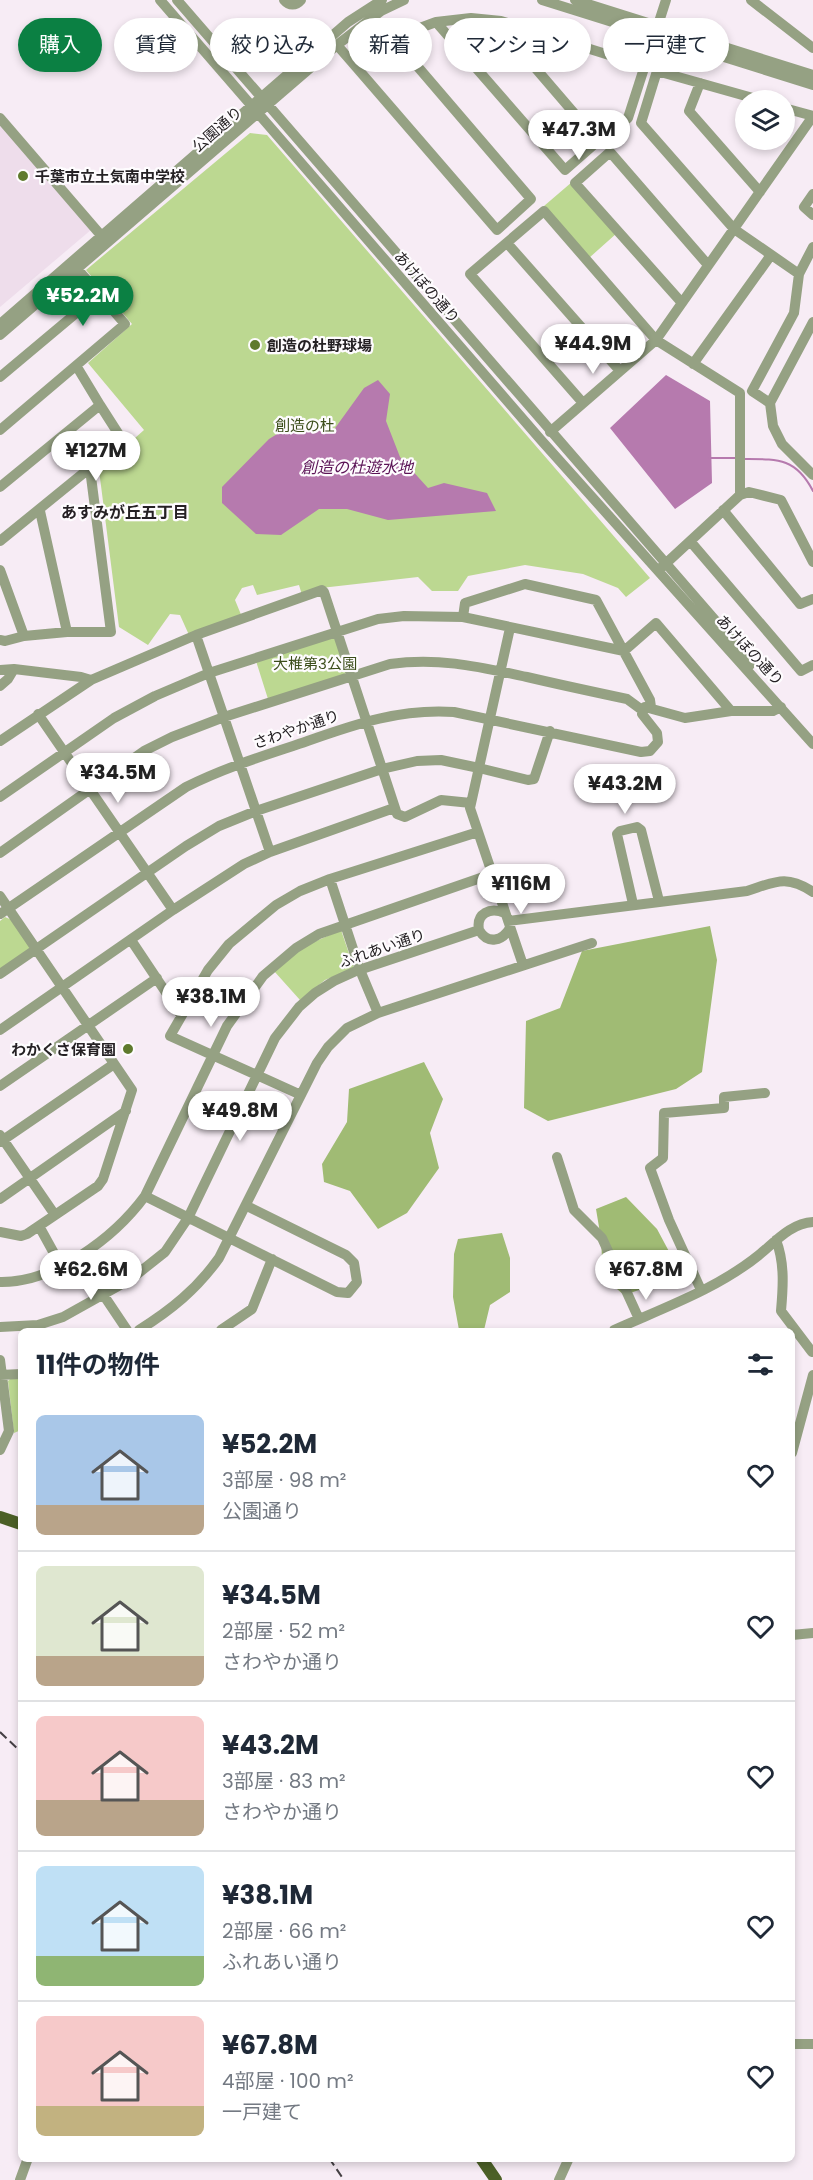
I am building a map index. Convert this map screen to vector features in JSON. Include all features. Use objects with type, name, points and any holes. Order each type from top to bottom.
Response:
[{"type":"main road","points":[[0,1517],[18,1523]]},
{"type":"main road","points":[[484,2162],[496,2180]]},
{"type":"street","name":"あけぼの通り","points":[[160,0],[433,316],[661,567],[728,635],[780,706],[813,744]]},
{"type":"street","name":"あけぼの通り","points":[[177,0],[550,432],[661,567]]},
{"type":"street","points":[[284,0],[290,5],[295,5],[301,0]]},
{"type":"street","name":"公園通り","points":[[0,335],[104,240],[255,110],[348,22],[382,0]]},
{"type":"street","name":"公園通り","points":[[265,101],[381,11],[404,0]]},
{"type":"street","points":[[542,0],[610,18]]},
{"type":"street","points":[[575,0],[624,18]]},
{"type":"street","points":[[660,18],[666,0]]},
{"type":"street","points":[[751,0],[813,48]]},
{"type":"street","points":[[432,24],[444,21]]},
{"type":"street","points":[[436,22],[565,170],[628,118],[642,72]]},
{"type":"street","points":[[337,45],[348,58]]},
{"type":"street","points":[[729,51],[813,75]]},
{"type":"street","points":[[729,56],[813,85]]},
{"type":"street","points":[[735,93],[657,71],[640,123],[734,229],[799,274]]},
{"type":"street","points":[[360,72],[497,230],[531,199],[422,72]]},
{"type":"street","points":[[539,72],[598,141]]},
{"type":"street","points":[[700,83],[689,111],[760,192]]},
{"type":"street","points":[[550,432],[656,340],[813,116],[795,111]]},
{"type":"street","points":[[0,118],[104,240]]},
{"type":"street","points":[[682,303],[574,183],[609,152],[708,265]]},
{"type":"street","points":[[813,194],[804,207],[813,215]]},
{"type":"street","points":[[583,403],[470,274],[544,211],[656,340],[740,393],[740,495]]},
{"type":"street","points":[[507,243],[620,370]]},
{"type":"street","points":[[770,403],[752,391],[794,313],[799,274],[813,247]]},
{"type":"street","points":[[693,364],[771,255]]},
{"type":"street","name":"公園通り","points":[[0,324],[75,266]]},
{"type":"street","points":[[0,429],[77,367],[125,324],[75,266]]},
{"type":"street","points":[[0,377],[99,294]]},
{"type":"street","points":[[813,322],[770,403],[773,426],[782,444],[813,475]]},
{"type":"street","points":[[0,541],[40,511],[123,441],[77,367]]},
{"type":"street","points":[[0,487],[99,405]]},
{"type":"street","points":[[0,640],[67,632],[111,632],[90,469]]},
{"type":"street","points":[[661,567],[740,495],[749,492],[781,500],[813,562]]},
{"type":"street","points":[[723,510],[800,604],[813,599]]},
{"type":"street","points":[[40,511],[67,632]]},
{"type":"street","points":[[690,541],[801,671],[813,665]]},
{"type":"street","points":[[0,570],[24,636]]},
{"type":"street","points":[[463,617],[465,603],[525,584],[596,600],[650,700],[647,709]]},
{"type":"street","points":[[0,741],[91,680],[196,635],[322,591],[368,721],[397,814],[405,817],[441,800],[471,803]]},
{"type":"street","points":[[0,796],[124,713],[155,696],[209,674],[378,620],[404,616],[463,617],[624,651]]},
{"type":"street","points":[[624,651],[656,623],[731,711]]},
{"type":"street","points":[[510,628],[470,808],[523,965]]},
{"type":"street","points":[[196,635],[270,852]]},
{"type":"street","points":[[0,852],[144,752],[172,737],[224,717],[390,664],[417,660],[446,661],[501,671],[627,699],[647,709],[686,718],[731,711],[773,711],[780,706]]},
{"type":"street","points":[[0,670],[14,669],[91,680]]},
{"type":"street","points":[[0,686],[14,669]]},
{"type":"street","name":"さわやか通り","points":[[4,911],[186,788],[212,774],[368,721],[404,713],[454,712],[641,752],[650,750],[658,742],[657,733],[642,714],[647,709]]},
{"type":"street","points":[[38,714],[173,910]]},
{"type":"street","points":[[0,974],[147,872],[219,826],[382,769],[417,761],[441,760],[528,780],[534,779],[550,731]]},
{"type":"street","points":[[0,1030],[236,869],[270,852],[394,808]]},
{"type":"street","points":[[633,904],[618,834],[620,831],[637,827],[641,830],[658,901]]},
{"type":"street","points":[[301,1095],[170,1036],[208,970],[229,944],[276,905],[300,891],[330,879],[478,832]]},
{"type":"street","points":[[0,1282],[23,1281],[44,1275],[78,1257],[132,1214],[145,1196],[227,1026],[263,976],[303,943],[319,934],[345,923],[492,874]]},
{"type":"street","points":[[330,879],[360,970],[378,1013]]},
{"type":"street","points":[[508,921],[747,891],[781,880],[802,884],[813,892]]},
{"type":"street","points":[[0,896],[4,911],[36,949],[132,1090],[103,1179],[98,1186],[21,1236],[0,1233]]},
{"type":"street","points":[[498,910],[508,921],[502,938],[495,941],[487,939],[479,930],[480,918],[485,912],[498,910]]},
{"type":"street","name":"ふれあい通り","points":[[0,1327],[38,1325],[63,1317],[147,1269],[165,1252],[188,1218],[276,1038],[299,1007],[315,993],[334,981],[360,970],[479,930]]},
{"type":"street","points":[[131,940],[181,1015]]},
{"type":"street","points":[[142,1328],[167,1312],[199,1284],[219,1258],[317,1063],[328,1047],[347,1028],[378,1013],[592,943]]},
{"type":"street","points":[[0,1086],[157,978]]},
{"type":"street","points":[[56,1215],[1,1139],[114,1064]]},
{"type":"street","points":[[701,1290],[669,1220],[650,1168],[663,1158],[664,1113],[724,1108],[724,1097],[765,1093]]},
{"type":"street","points":[[0,1198],[126,1110]]},
{"type":"street","points":[[557,1157],[574,1210],[602,1238],[633,1324],[736,1272],[791,1229],[813,1222]]},
{"type":"street","points":[[145,1196],[337,1292],[348,1293],[357,1282],[354,1263],[346,1255],[247,1206]]},
{"type":"street","points":[[39,1226],[61,1266]]},
{"type":"street","points":[[776,1240],[782,1253],[781,1311],[794,1328]]},
{"type":"street","points":[[78,1257],[126,1328]]},
{"type":"street","points":[[224,1328],[252,1309],[272,1259]]},
{"type":"street","points":[[795,1329],[813,1352]]},
{"type":"street","points":[[0,1360],[4,1422],[9,1431],[0,1450]]},
{"type":"street","points":[[1,1375],[18,1374]]},
{"type":"street","points":[[795,1442],[813,1375]]},
{"type":"street","points":[[795,1635],[813,1634]]},
{"type":"street","points":[[795,2044],[813,2044]]},
{"type":"street","points":[[20,2180],[27,2162]]},
{"type":"street","points":[[559,2180],[567,2162]]},
{"type":"shaded area","name":"千葉市立土気南中学校","points":[[0,124],[92,229],[0,307]]},
{"type":"green space","name":"創造の杜","points":[[250,133],[267,135],[650,578],[626,597],[618,588],[583,574],[525,565],[468,576],[458,591],[432,591],[418,577],[321,588],[302,595],[299,585],[257,595],[253,585],[242,588],[235,600],[242,617],[189,635],[180,615],[170,614],[148,645],[119,627],[99,470],[144,430],[88,363],[132,324],[86,270]]},
{"type":"green space","points":[[572,182],[617,233],[589,258],[544,206]]},
{"type":"green space","name":"大椎第3公園","points":[[331,637],[337,640],[348,669],[345,674],[268,699],[256,661]]},
{"type":"green space","points":[[5,917],[12,920],[29,945],[29,949],[0,969],[0,921]]},
{"type":"green space","points":[[710,926],[717,960],[702,1072],[676,1089],[548,1121],[524,1108],[526,1021],[560,1008],[582,951]]},
{"type":"green space","points":[[341,930],[354,968],[325,980],[300,1000],[274,971],[305,946]]},
{"type":"green space","points":[[424,1062],[443,1099],[430,1133],[439,1168],[407,1213],[378,1229],[350,1191],[324,1182],[322,1164],[347,1122],[349,1089]]},
{"type":"green space","points":[[626,1197],[657,1229],[680,1272],[669,1280],[624,1295],[603,1277],[601,1239],[596,1209]]},
{"type":"green space","points":[[502,1233],[510,1258],[510,1292],[490,1305],[484,1328],[459,1328],[453,1297],[454,1254],[458,1239]]},
{"type":"green space","points":[[18,1377],[18,1431],[14,1433],[8,1381]]},
{"type":"water","points":[[666,375],[710,401],[712,483],[675,509],[610,428]]},
{"type":"water","name":"創造の杜遊水地","points":[[378,380],[390,394],[386,421],[400,457],[428,488],[444,483],[487,493],[496,511],[388,520],[347,509],[319,509],[281,535],[256,534],[222,503],[222,487],[269,439],[287,428],[333,431],[364,388]]},
{"type":"waterway","points":[[709,458],[736,458]]},
{"type":"waterway","points":[[745,459],[777,460],[793,466],[807,480],[813,491]]},
{"type":"railway","points":[[0,1732],[18,1749]]},
{"type":"railway","points":[[332,2162],[344,2180]]},
{"type":"place","name":"千葉市立土気南中学校","points":[[23,176]]},
{"type":"place","name":"創造の杜野球場","points":[[255,345]]},
{"type":"place","name":"わかくさ保育園","points":[[128,1049]]},
{"type":"district","name":"あすみが丘五丁目","points":[[125,512]]}]
